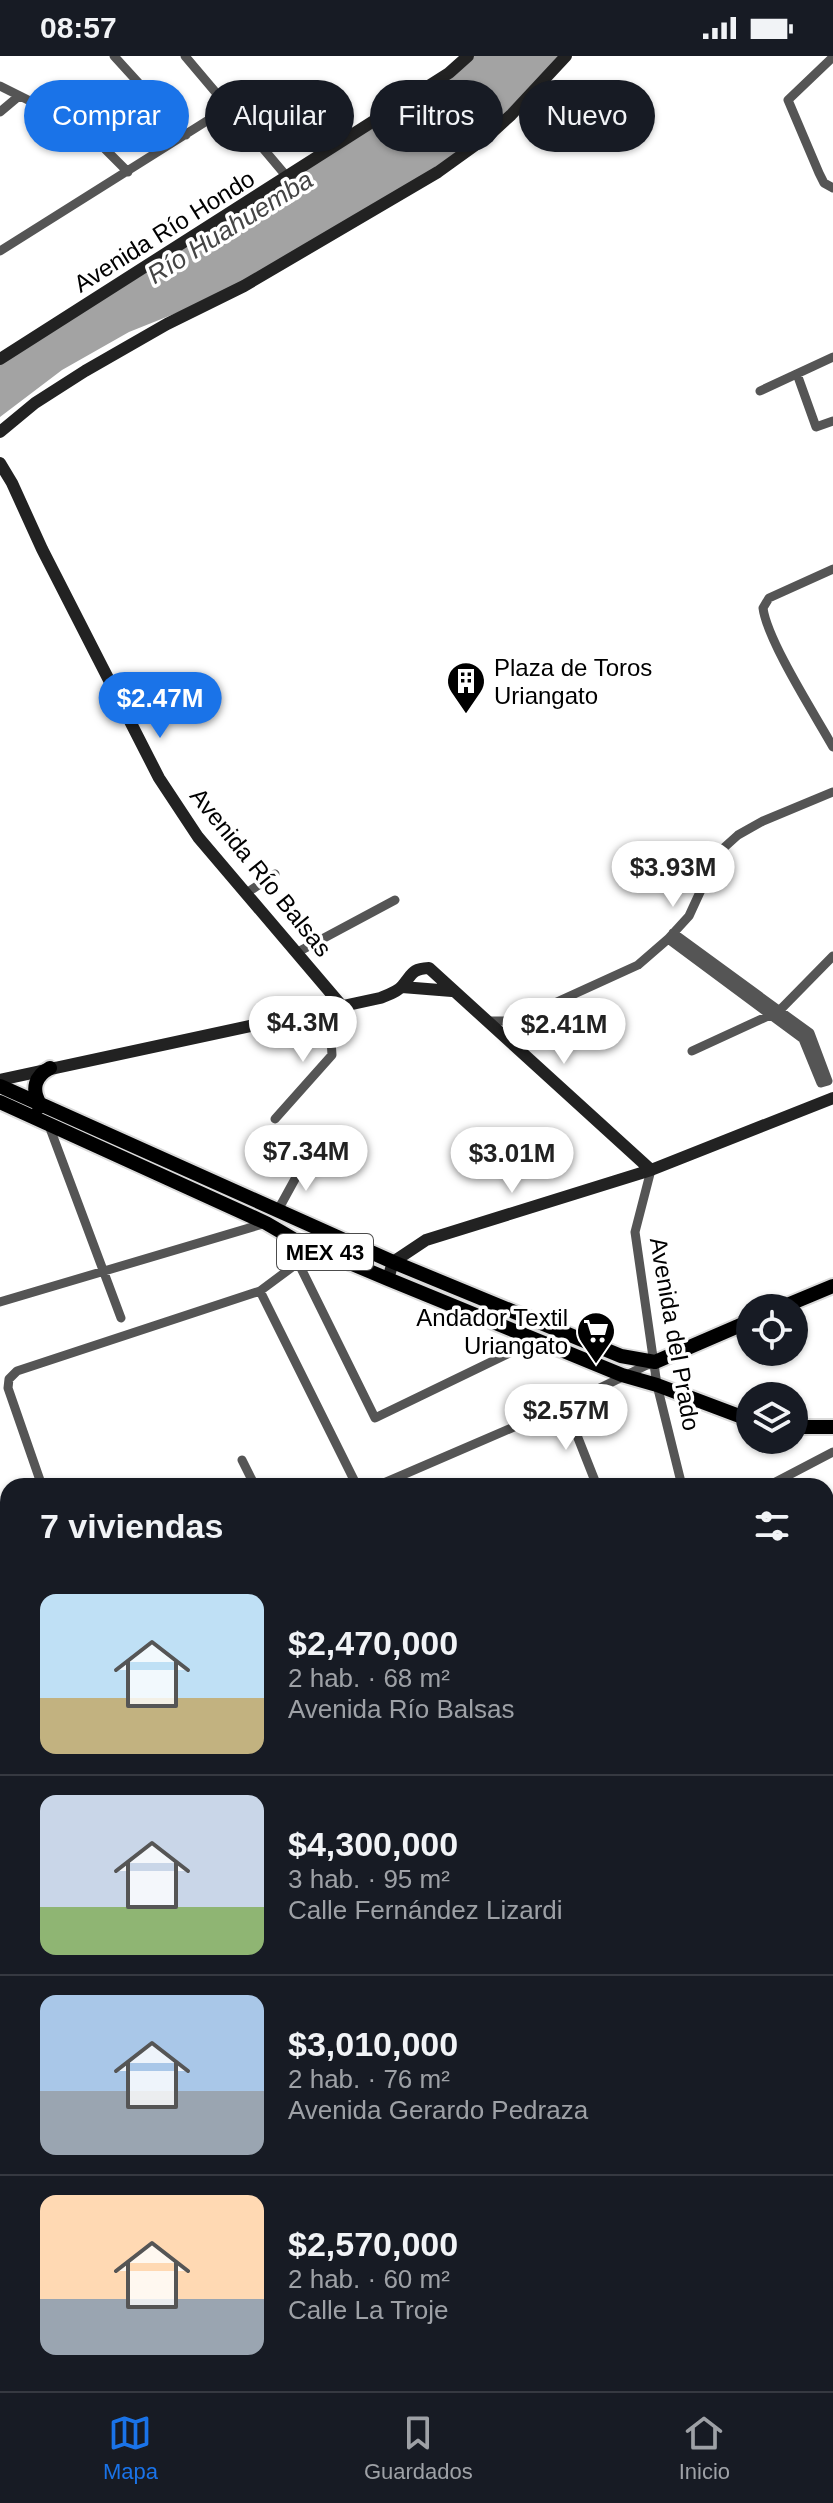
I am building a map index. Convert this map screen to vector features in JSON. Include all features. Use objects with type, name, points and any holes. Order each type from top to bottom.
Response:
[{"type":"main road","points":[[41,1115],[35,1096],[36,1081],[41,1073],[50,1068]]},
{"type":"main road","name":"MEX 43","points":[[0,1086],[41,1115],[266,1223],[295,1240],[622,1375],[736,1415]]},
{"type":"main road","name":"MEX 43","points":[[0,1102],[41,1115],[278,1210],[393,1262],[621,1356],[655,1362]]},
{"type":"main road","points":[[808,1296],[833,1286]]},
{"type":"main road","points":[[516,1332],[522,1316]]},
{"type":"main road","points":[[655,1362],[736,1327]]},
{"type":"main road","points":[[808,1427],[833,1427]]},
{"type":"street","points":[[114,56],[136,80]]},
{"type":"street","points":[[185,56],[206,80]]},
{"type":"street","name":"Avenida Río Hondo","points":[[0,359],[288,178],[449,73],[468,56]]},
{"type":"street","points":[[0,432],[35,403],[85,371],[167,324],[244,286],[438,172],[488,136],[566,56]]},
{"type":"street","points":[[833,59],[789,102],[824,183],[833,188]]},
{"type":"street","points":[[0,86],[68,120],[99,143],[128,172]]},
{"type":"street","points":[[0,112],[19,96]]},
{"type":"street","points":[[0,251],[159,152]]},
{"type":"street","points":[[266,152],[288,178]]},
{"type":"street","points":[[760,391],[833,357]]},
{"type":"street","points":[[797,374],[816,427],[833,421]]},
{"type":"street","name":"Avenida Río Balsas","points":[[0,463],[159,778],[198,837],[296,953],[335,1006]]},
{"type":"street","points":[[833,569],[769,598],[763,608],[764,617],[833,747]]},
{"type":"street","points":[[487,1021],[507,1021],[526,1016],[638,965],[689,916],[718,853],[738,835],[763,821],[833,792]]},
{"type":"street","points":[[245,894],[275,874]]},
{"type":"street","points":[[296,953],[395,900]]},
{"type":"street","points":[[671,936],[774,1012],[810,1033],[828,1081],[821,1083],[803,1039],[774,1012]]},
{"type":"street","points":[[692,1051],[774,1012],[833,956]]},
{"type":"street","points":[[402,987],[408,975],[416,969],[429,968],[651,1170]]},
{"type":"street","points":[[0,1080],[380,998],[402,987],[452,991]]},
{"type":"street","points":[[275,1119],[332,1055],[335,1006]]},
{"type":"street","points":[[388,1279],[393,1262],[426,1240],[651,1170],[833,1098]]},
{"type":"street","points":[[41,1115],[121,1318]]},
{"type":"street","points":[[278,1210],[306,1159]]},
{"type":"street","name":"Avenida del Prado","points":[[651,1170],[635,1232],[657,1385],[680,1478]]},
{"type":"street","points":[[0,1302],[266,1223]]},
{"type":"street","points":[[295,1240],[293,1252],[375,1418],[534,1339]]},
{"type":"street","points":[[39,1478],[8,1388],[9,1379],[17,1371],[260,1291],[299,1262]]},
{"type":"street","points":[[260,1291],[353,1478]]},
{"type":"street","points":[[396,1478],[565,1405],[622,1375],[655,1362]]},
{"type":"street","points":[[565,1405],[594,1478]]},
{"type":"street","points":[[783,1478],[833,1452]]},
{"type":"street","points":[[242,1460],[251,1478]]},
{"type":"water","name":"Río Huahuemba","points":[[469,56],[565,56],[540,80],[519,80],[519,99],[503,114],[503,80],[432,80]]},
{"type":"water","name":"Río Huahuemba","points":[[370,121],[370,152],[463,152],[244,286],[129,332],[62,370],[0,417],[0,362],[322,152],[354,152],[354,131]]},
{"type":"place","name":"Plaza de Toros Uriangato","points":[[466,715]]},
{"type":"place","name":"Andador Textil Uriangato","points":[[596,1365]]}]
